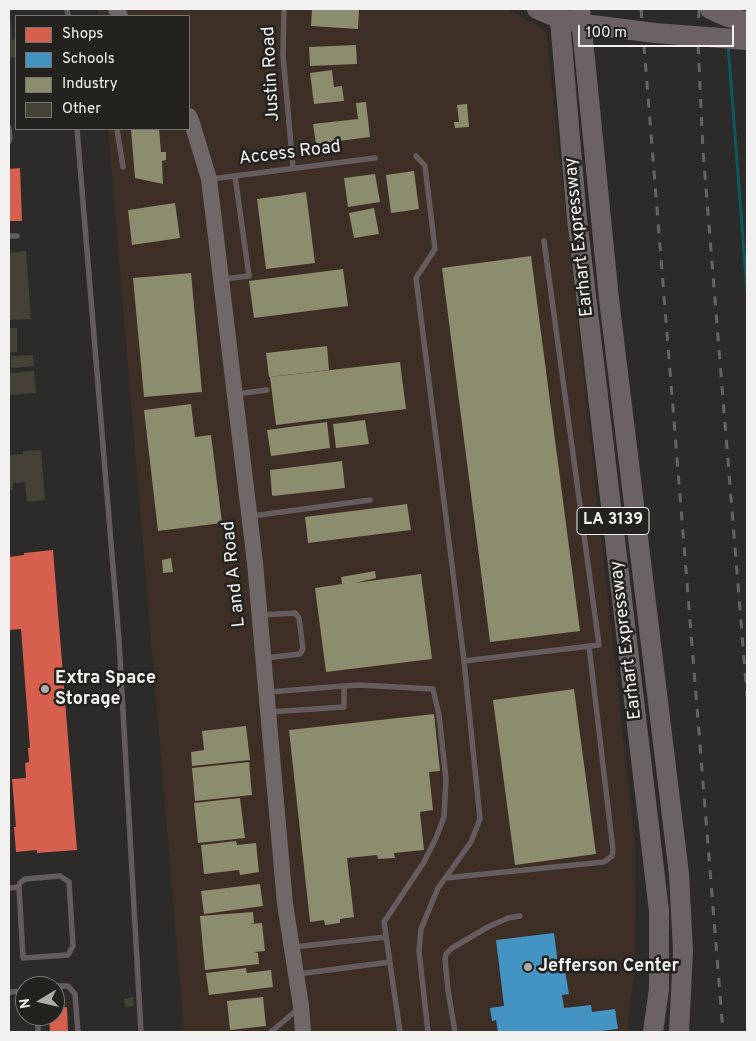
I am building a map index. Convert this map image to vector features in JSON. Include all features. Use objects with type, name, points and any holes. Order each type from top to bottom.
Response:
[{"type":"highway","points":[[537,9],[558,18],[584,24],[656,33],[747,40]]},
{"type":"highway","name":"Earhart Expressway","points":[[559,9],[577,219],[659,911],[659,989],[653,1032]]},
{"type":"highway","name":"Earhart Expressway","points":[[580,9],[609,299],[679,874],[684,951],[679,1032]]},
{"type":"highway","points":[[710,9],[725,16],[747,22]]},
{"type":"street","name":"L and A Road","points":[[190,118],[209,179],[250,517],[285,904],[301,1006],[303,1032]]},
{"type":"lane","name":"Justin Road","points":[[284,9],[283,55],[293,168]]},
{"type":"lane","points":[[9,128],[9,141]]},
{"type":"lane","points":[[77,130],[119,640],[141,1032]]},
{"type":"lane","points":[[117,130],[123,166]]},
{"type":"lane","points":[[416,156],[425,166],[435,249],[416,278],[464,661],[480,819],[472,842],[438,888],[421,929],[420,951],[428,1032]]},
{"type":"lane","name":"Access Road","points":[[209,179],[375,158]]},
{"type":"lane","points":[[221,279],[250,276],[235,176]]},
{"type":"lane","points":[[9,236],[17,236]]},
{"type":"lane","points":[[464,661],[599,645],[544,241]]},
{"type":"lane","points":[[235,394],[267,390]]},
{"type":"lane","points":[[250,517],[370,500]]},
{"type":"lane","points":[[260,615],[295,613],[299,618],[303,649],[300,654],[264,658]]},
{"type":"lane","points":[[445,878],[604,862],[612,856],[613,850],[589,646]]},
{"type":"lane","points":[[267,692],[359,684],[433,689],[446,779],[444,817],[424,862],[384,922],[400,1032]]},
{"type":"lane","points":[[268,712],[344,706],[344,686]]},
{"type":"lane","points":[[60,876],[69,882],[73,946],[68,955],[23,958],[19,887],[20,883],[25,879],[60,876]]},
{"type":"lane","points":[[9,888],[19,887]]},
{"type":"lane","points":[[456,1032],[445,959],[446,954],[452,948],[488,927],[508,918],[520,916]]},
{"type":"lane","points":[[292,948],[386,937]]},
{"type":"lane","points":[[296,974],[390,962]]},
{"type":"lane","points":[[65,986],[68,986],[75,994],[78,1032]]},
{"type":"lane","points":[[271,1032],[301,1006]]},
{"type":"shaded area","points":[[98,9],[507,9],[546,30],[635,845],[636,960],[627,1032],[184,1032],[108,130],[190,130],[190,15],[98,15]]},
{"type":"building: Shops","points":[[20,168],[22,221],[9,221],[9,169]]},
{"type":"building: Shops","name":"Extra Space Storage","points":[[53,550],[77,850],[37,853],[37,850],[16,852],[12,779],[26,778],[25,763],[29,762],[28,748],[30,748],[21,629],[9,630],[9,557],[24,555],[24,553]]},
{"type":"building: Shops","points":[[65,1007],[67,1007],[68,1032],[50,1032],[50,1026],[65,1026]]},
{"type":"building: Schools","points":[[554,933],[559,972],[565,971],[569,994],[562,995],[564,1008],[591,1005],[592,1012],[615,1009],[618,1029],[592,1032],[498,1032],[496,1020],[492,1021],[490,1008],[504,1006],[496,940]]},
{"type":"building: Industry","points":[[312,9],[359,10],[358,29],[311,26]]},
{"type":"building: Industry","points":[[356,45],[357,64],[310,66],[309,47]]},
{"type":"building: Industry","points":[[332,70],[334,87],[342,86],[344,101],[314,104],[310,73]]},
{"type":"building: Industry","points":[[366,102],[370,137],[316,144],[313,124],[358,119],[356,103]]},
{"type":"building: Industry","points":[[467,104],[469,127],[455,128],[454,122],[459,122],[457,105]]},
{"type":"building: Industry","points":[[131,130],[159,130],[161,152],[166,152],[166,160],[162,161],[163,184],[135,178]]},
{"type":"building: Industry","points":[[414,171],[419,209],[391,213],[386,175]]},
{"type":"building: Industry","points":[[375,174],[380,202],[348,207],[344,178]]},
{"type":"building: Industry","points":[[306,192],[315,263],[266,269],[257,199]]},
{"type":"building: Industry","points":[[175,203],[180,238],[132,245],[128,210]]},
{"type":"building: Industry","points":[[374,208],[379,234],[354,238],[349,213]]},
{"type":"building: Industry","points":[[531,256],[580,631],[490,642],[442,268]]},
{"type":"building: Industry","points":[[343,269],[348,306],[254,318],[249,281]]},
{"type":"building: Industry","points":[[191,273],[202,392],[144,397],[133,278]]},
{"type":"building: Industry","points":[[327,346],[329,370],[269,377],[266,353]]},
{"type":"building: Industry","points":[[400,362],[406,409],[276,425],[270,377]]},
{"type":"building: Industry","points":[[191,404],[195,437],[211,435],[222,523],[158,531],[144,410]]},
{"type":"building: Industry","points":[[365,420],[369,444],[336,448],[333,424]]},
{"type":"building: Industry","points":[[327,422],[330,448],[271,456],[267,430]]},
{"type":"building: Industry","points":[[342,461],[345,488],[272,495],[270,470]]},
{"type":"building: Industry","points":[[407,504],[411,530],[308,543],[305,517]]},
{"type":"building: Industry","points":[[171,558],[173,572],[163,573],[162,560]]},
{"type":"building: Industry","points":[[375,571],[376,578],[355,583],[421,574],[432,659],[326,672],[315,588],[342,584],[341,577]]},
{"type":"building: Industry","points":[[574,689],[596,854],[515,865],[493,700]]},
{"type":"building: Industry","points":[[434,714],[440,771],[429,772],[433,810],[420,812],[424,850],[394,853],[395,858],[378,859],[377,855],[347,858],[354,917],[340,919],[340,923],[325,925],[324,920],[310,922],[289,730]]},
{"type":"building: Industry","points":[[246,726],[250,760],[192,766],[191,752],[204,750],[202,731]]},
{"type":"building: Industry","points":[[249,762],[252,795],[195,801],[192,768]]},
{"type":"building: Industry","points":[[240,798],[245,838],[198,843],[194,803]]},
{"type":"building: Industry","points":[[236,841],[237,845],[256,843],[259,872],[240,875],[239,870],[204,874],[201,845]]},
{"type":"building: Industry","points":[[260,884],[263,906],[204,914],[201,891]]},
{"type":"building: Industry","points":[[253,912],[254,923],[250,924],[262,923],[265,951],[254,952],[258,953],[259,964],[205,970],[200,916]]},
{"type":"building: Industry","points":[[608,962],[617,962],[617,972],[608,972]]},
{"type":"building: Industry","points":[[246,968],[247,973],[271,970],[273,987],[209,995],[206,973]]},
{"type":"building: Industry","points":[[263,997],[266,1026],[230,1030],[227,1001]]},
{"type":"building: Other","points":[[10,12],[12,40],[15,39],[15,57],[9,58]]},
{"type":"building: Other","points":[[26,251],[31,319],[9,320],[9,253]]},
{"type":"building: Other","points":[[9,328],[17,328],[17,352],[9,353]]},
{"type":"building: Other","points":[[33,355],[34,366],[11,368],[11,356]]},
{"type":"building: Other","points":[[34,371],[36,393],[9,395],[9,373]]},
{"type":"building: Other","points":[[41,450],[45,500],[27,502],[25,482],[13,483],[13,490],[9,490],[9,455],[23,454],[23,451]]},
{"type":"building: Other","points":[[133,997],[134,1006],[125,1007],[124,999]]},
{"type":"waterway","points":[[728,44],[747,291]]},
{"type":"railway","points":[[641,9],[723,1032]]},
{"type":"railway","points":[[699,9],[698,42],[703,151],[747,696]]},
{"type":"place","name":"Extra Space Storage","points":[[45,689]]},
{"type":"place","name":"Jefferson Center","points":[[528,967]]}]
